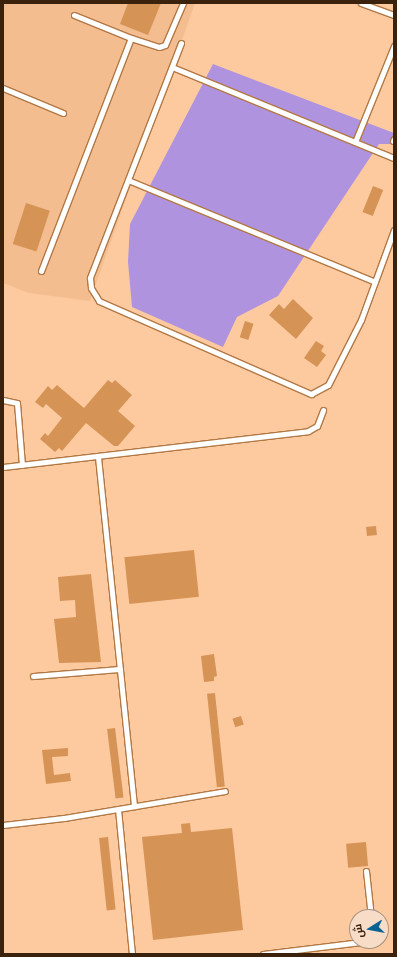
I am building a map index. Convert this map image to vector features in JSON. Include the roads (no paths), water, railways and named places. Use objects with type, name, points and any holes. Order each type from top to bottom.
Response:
[{"type":"lane","points":[[74,15],[131,38],[159,47],[165,45],[183,3]]},
{"type":"lane","points":[[360,3],[394,16]]},
{"type":"lane","points":[[40,271],[131,38]]},
{"type":"lane","points":[[182,43],[90,278],[94,296],[99,301],[298,390],[311,394],[328,385],[361,320],[394,230]]},
{"type":"lane","points":[[356,142],[394,46]]},
{"type":"lane","points":[[172,67],[394,158]]},
{"type":"lane","points":[[3,88],[63,113]]},
{"type":"lane","points":[[128,180],[375,282]]},
{"type":"lane","points":[[3,400],[16,403],[22,465]]},
{"type":"lane","points":[[3,467],[98,458],[308,431],[317,426],[323,410]]},
{"type":"lane","points":[[98,458],[134,806]]},
{"type":"lane","points":[[33,676],[120,669]]},
{"type":"lane","points":[[3,825],[118,809],[225,791]]},
{"type":"lane","points":[[118,809],[132,954]]},
{"type":"lane","points":[[366,871],[370,909]]},
{"type":"lane","points":[[263,954],[349,943]]}]
